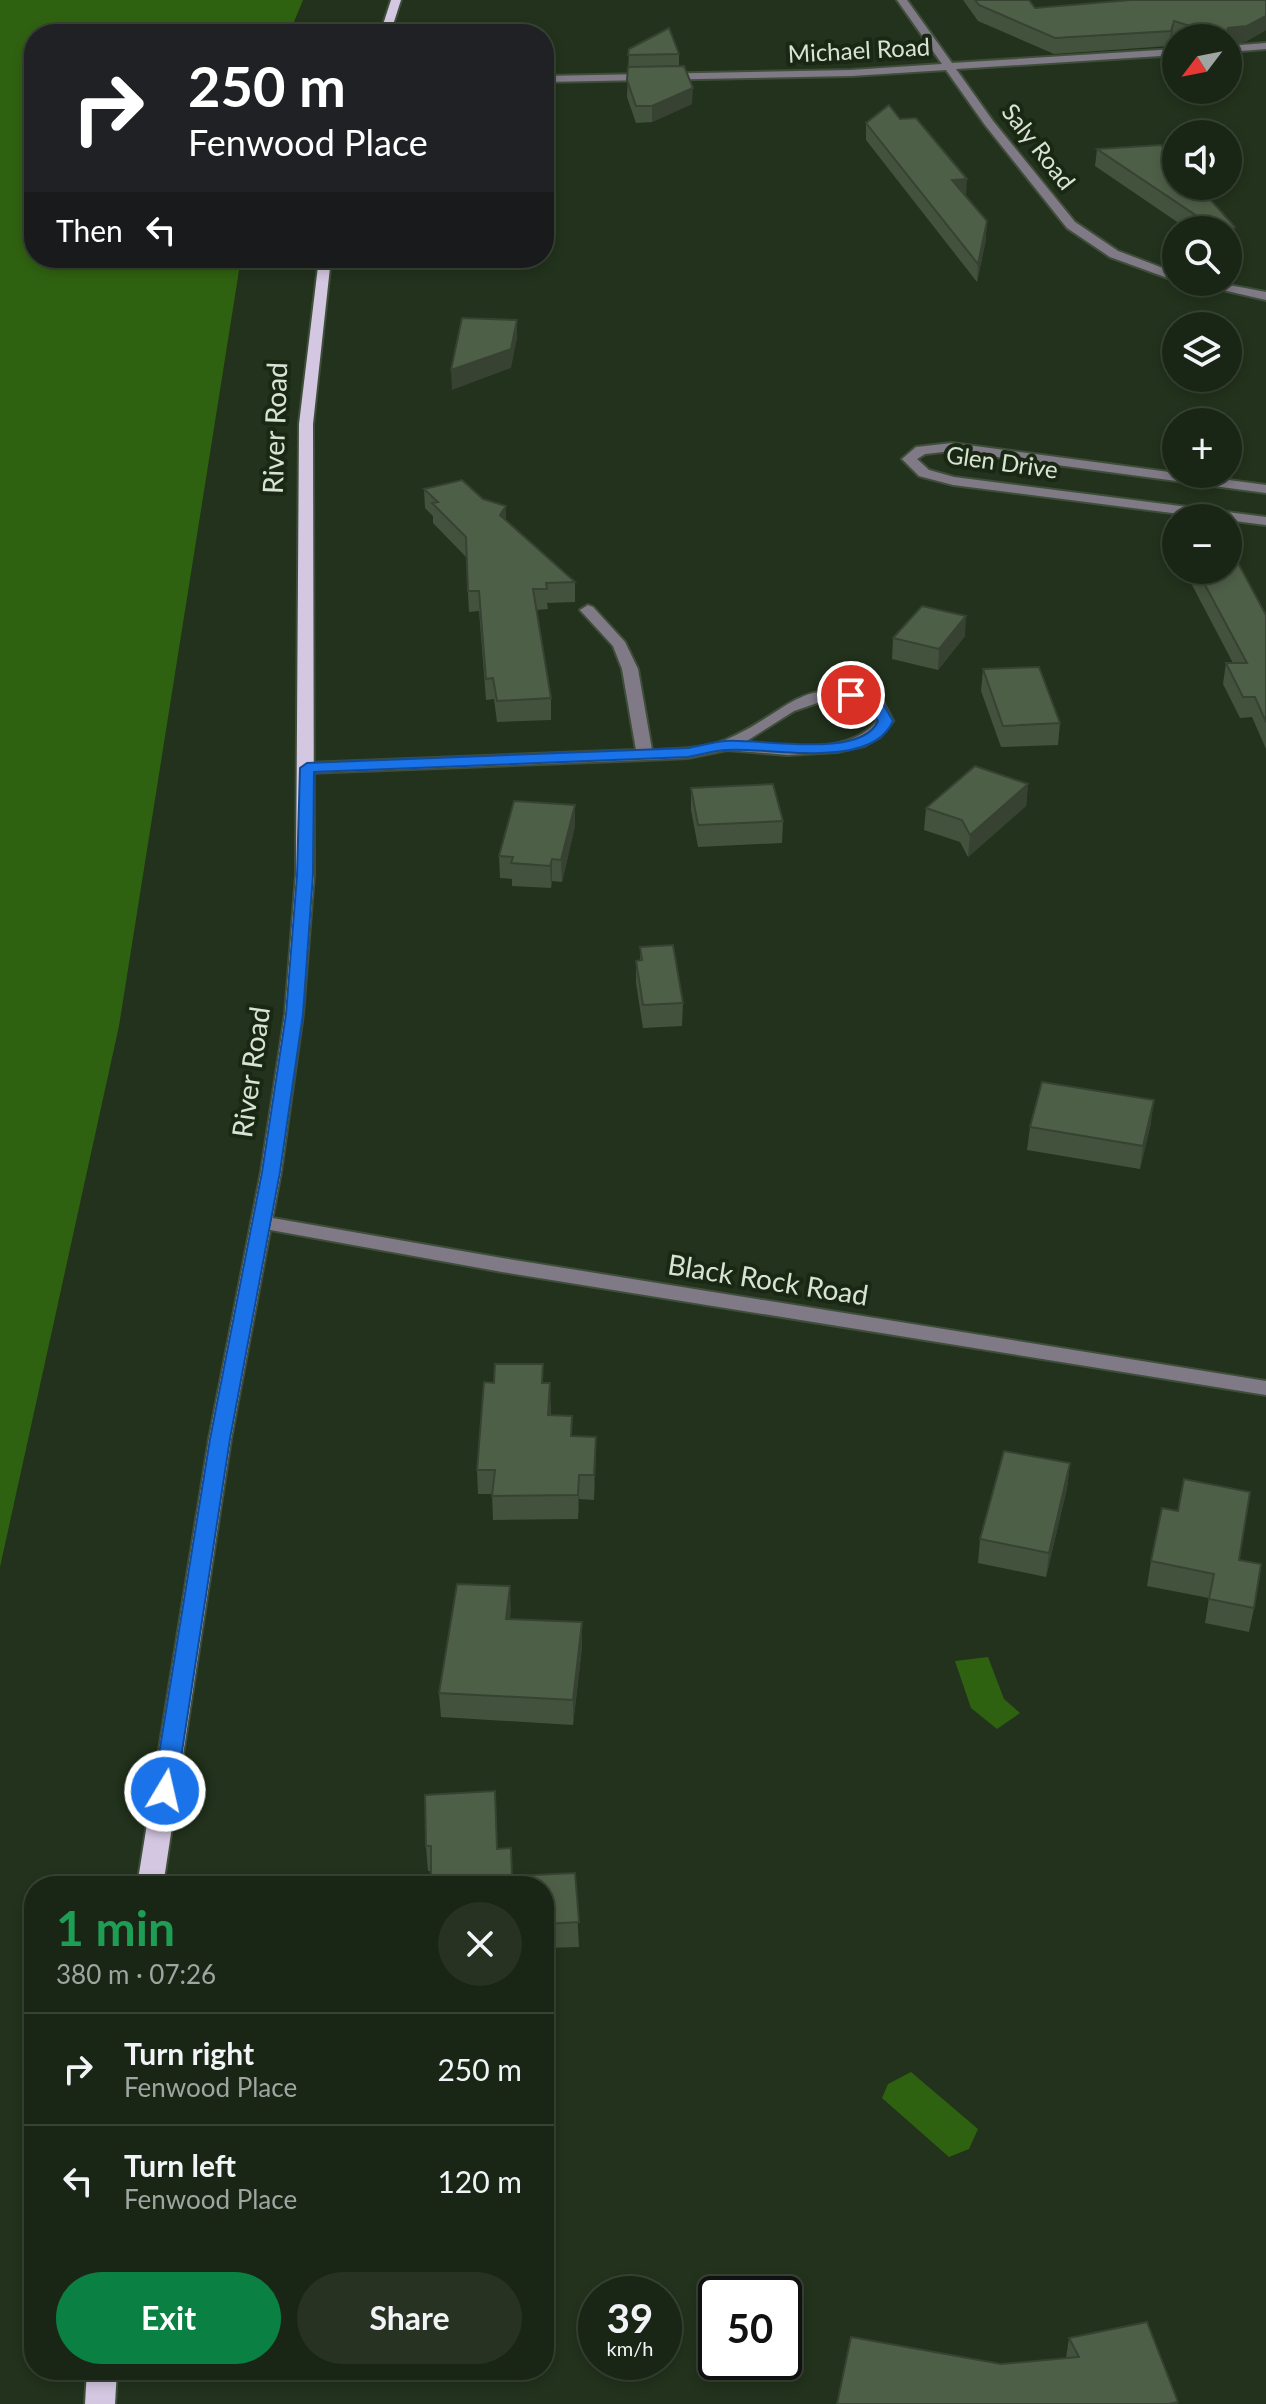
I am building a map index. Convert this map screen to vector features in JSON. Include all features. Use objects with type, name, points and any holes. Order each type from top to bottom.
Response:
[{"type":"main road","points":[[388,24],[396,0]]},
{"type":"main road","name":"River Road","points":[[152,1876],[220,1439],[261,1222],[294,1014],[305,875],[306,424],[323,268]]},
{"type":"main road","points":[[100,2404],[101,2380]]},
{"type":"street","name":"Saly Road","points":[[902,0],[948,66],[1071,225],[1114,254],[1162,272]]},
{"type":"street","points":[[1242,48],[1266,46]]},
{"type":"street","name":"Michael Road","points":[[554,79],[771,76],[1162,53]]},
{"type":"street","points":[[1242,291],[1266,296]]},
{"type":"street","name":"Glen Drive","points":[[1266,489],[952,447],[921,450],[909,459],[924,473],[953,481],[1266,521]]},
{"type":"street","points":[[588,610],[620,645],[630,669],[645,755]]},
{"type":"street","points":[[307,768],[688,753],[727,745],[752,735],[796,701],[815,695],[851,695],[870,701],[884,712],[881,730],[858,742],[830,748],[793,750],[727,745]]},
{"type":"street","name":"Black Rock Road","points":[[261,1222],[517,1268],[1266,1388]]},
{"type":"shaded area","points":[[0,0],[303,0],[293,24],[24,24],[24,268],[239,268],[119,1026],[0,1567]]},
{"type":"shaded area","points":[[988,1657],[1004,1699],[1020,1713],[997,1729],[971,1708],[955,1661]]},
{"type":"shaded area","points":[[911,2072],[978,2129],[969,2149],[949,2157],[882,2098],[888,2084]]},
{"type":"building","points":[[975,0],[1029,0],[1035,8],[1131,0],[1266,0],[1266,16],[1242,27],[1242,24],[1184,24],[1174,21],[1173,24],[1162,24],[1162,32],[1055,38],[979,5]]},
{"type":"building","points":[[669,28],[679,54],[628,55],[629,49]]},
{"type":"building","points":[[684,66],[693,88],[652,106],[636,106],[627,80],[628,67]]},
{"type":"building","points":[[889,105],[900,119],[916,118],[967,179],[952,180],[987,221],[978,264],[866,123]]},
{"type":"building","points":[[1161,145],[1162,193],[1097,149]]},
{"type":"building","points":[[1173,200],[1211,200],[1225,216],[1197,216]]},
{"type":"building","points":[[462,318],[517,320],[511,349],[451,370]]},
{"type":"building","points":[[462,480],[483,499],[506,506],[500,515],[575,582],[546,583],[547,589],[533,589],[551,698],[497,701],[493,678],[486,679],[479,591],[468,591],[466,537],[432,503],[438,502],[424,489]]},
{"type":"building","points":[[1242,570],[1266,615],[1266,722],[1255,697],[1243,697],[1226,663],[1247,663],[1205,584],[1242,584]]},
{"type":"building","points":[[922,606],[966,616],[939,649],[893,638]]},
{"type":"building","points":[[1039,667],[1060,723],[1003,726],[983,669]]},
{"type":"building","points":[[975,766],[1028,784],[970,835],[962,820],[926,808]]},
{"type":"building","points":[[773,784],[783,821],[698,825],[691,788]]},
{"type":"building","points":[[514,801],[575,805],[561,860],[552,859],[550,866],[511,863],[513,857],[499,856]]},
{"type":"building","points":[[673,945],[683,1003],[643,1005],[636,961],[642,960],[640,947]]},
{"type":"building","points":[[1042,1082],[1154,1100],[1143,1146],[1030,1127]]},
{"type":"building","points":[[495,1364],[543,1364],[542,1383],[550,1383],[548,1415],[572,1416],[571,1436],[596,1437],[594,1475],[579,1475],[578,1495],[492,1496],[495,1470],[477,1470],[484,1382],[494,1383]]},
{"type":"building","points":[[1004,1451],[1070,1463],[1049,1553],[980,1539]]},
{"type":"building","points":[[1184,1479],[1250,1492],[1239,1560],[1261,1564],[1254,1608],[1209,1599],[1214,1574],[1151,1561],[1162,1508],[1178,1511]]},
{"type":"building","points":[[457,1584],[510,1586],[506,1619],[582,1622],[573,1700],[439,1693]]},
{"type":"building","points":[[495,1791],[497,1849],[511,1848],[512,1876],[431,1876],[431,1846],[426,1846],[425,1795]]},
{"type":"building","points":[[575,1873],[579,1922],[554,1923],[554,1876],[512,1876]]},
{"type":"building","points":[[1147,2322],[1178,2402],[837,2404],[851,2337],[1001,2364],[1079,2357],[1069,2338]]},
{"type":"route","points":[[165,1791],[220,1439],[271,1172],[294,1014],[305,875],[307,768],[688,753],[727,745],[793,750],[830,748],[870,738],[881,730],[885,721],[884,712],[877,705],[851,695]]}]
